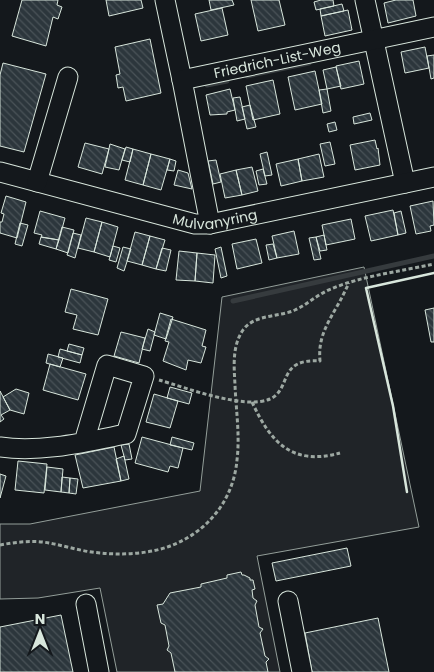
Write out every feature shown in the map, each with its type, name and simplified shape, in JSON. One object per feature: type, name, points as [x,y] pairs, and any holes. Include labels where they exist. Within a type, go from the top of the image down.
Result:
[{"type":"street","points":[[165,0],[210,224]]},
{"type":"street","points":[[365,0],[405,183]]},
{"type":"street","name":"Friedrich-List-Weg","points":[[182,80],[434,27]]},
{"type":"street","points":[[37,182],[68,77]]},
{"type":"street","name":"Mulvanyring","points":[[0,172],[195,224],[210,224],[434,177]]},
{"type":"street","points":[[0,448],[31,449],[84,442],[126,434],[144,376],[107,365],[84,442]]},
{"type":"street","points":[[288,601],[302,672]]},
{"type":"street","points":[[86,604],[99,672]]},
{"type":"path","points":[[0,545],[20,541],[48,543],[101,553],[128,553],[161,549],[193,535],[218,512],[229,491],[234,476],[238,438],[234,354],[243,330],[250,323],[295,310],[330,289],[434,264]]},
{"type":"path","points":[[144,376],[235,401],[262,402],[279,394],[286,375],[299,362],[320,360],[320,339],[323,330],[349,283]]},
{"type":"path","points":[[252,402],[273,439],[287,450],[313,457],[327,457],[340,453]]},
{"type":"shaded area","points":[[364,267],[419,527],[257,556],[280,672],[117,672],[100,588],[38,598],[0,599],[0,524],[30,524],[200,491],[222,297]]},
{"type":"building","points":[[22,0],[58,0],[57,5],[62,7],[58,19],[53,17],[46,46],[12,36]]},
{"type":"building","points":[[106,0],[141,0],[143,8],[109,16]]},
{"type":"building","points":[[209,0],[232,0],[234,5],[211,10]]},
{"type":"building","points":[[251,0],[279,0],[285,25],[258,31]]},
{"type":"building","points":[[333,0],[334,6],[316,10],[314,2]]},
{"type":"building","points":[[396,0],[413,0],[416,16],[388,23],[384,3]]},
{"type":"building","points":[[342,4],[344,11],[321,16],[320,9]]},
{"type":"building","points":[[222,8],[228,35],[201,41],[195,14]]},
{"type":"building","points":[[348,10],[352,30],[325,36],[321,16]]},
{"type":"building","points":[[150,39],[161,93],[126,101],[123,87],[118,88],[116,75],[120,74],[115,47]]},
{"type":"building","points":[[425,47],[429,68],[405,73],[401,52]]},
{"type":"building","points":[[434,55],[434,78],[431,79],[427,56]]},
{"type":"building","points":[[359,61],[364,84],[341,89],[336,66]]},
{"type":"building","points":[[3,63],[46,74],[24,152],[0,146],[0,75]]},
{"type":"building","points":[[336,67],[341,86],[327,89],[323,70]]},
{"type":"building","points":[[315,71],[322,104],[295,110],[288,77]]},
{"type":"building","points":[[273,80],[280,114],[253,120],[246,86]]},
{"type":"building","points":[[230,89],[235,110],[227,112],[227,114],[210,115],[206,95]]},
{"type":"building","points":[[327,89],[331,111],[323,113],[319,90]]},
{"type":"building","points":[[240,97],[245,119],[237,121],[233,98]]},
{"type":"building","points":[[250,105],[256,127],[247,129],[242,107]]},
{"type":"building","points":[[370,113],[372,120],[354,124],[353,117]]},
{"type":"building","points":[[335,122],[337,130],[329,132],[327,124]]},
{"type":"building","points":[[375,140],[380,165],[355,170],[350,145]]},
{"type":"building","points":[[330,142],[335,164],[325,166],[320,144]]},
{"type":"building","points":[[85,143],[109,149],[102,174],[78,167]]},
{"type":"building","points":[[110,144],[125,149],[119,170],[105,167]]},
{"type":"building","points":[[126,147],[133,149],[130,162],[122,160]]},
{"type":"building","points":[[133,149],[151,154],[143,185],[125,180]]},
{"type":"building","points":[[267,152],[272,175],[265,176],[260,154]]},
{"type":"building","points":[[151,154],[170,159],[161,190],[143,185]]},
{"type":"building","points":[[319,154],[324,177],[302,181],[298,159]]},
{"type":"building","points":[[170,159],[176,161],[174,171],[167,170]]},
{"type":"building","points":[[298,159],[302,181],[281,186],[276,164]]},
{"type":"building","points":[[216,160],[221,182],[213,184],[208,161]]},
{"type":"building","points":[[252,167],[258,191],[242,195],[236,170]]},
{"type":"building","points":[[263,169],[267,184],[259,185],[256,171]]},
{"type":"building","points":[[178,170],[188,173],[192,189],[174,185]]},
{"type":"building","points":[[236,170],[242,195],[225,198],[220,174]]},
{"type":"building","points":[[6,196],[26,202],[17,238],[0,233],[0,222],[2,222],[4,214],[1,213]]},
{"type":"building","points":[[433,201],[434,225],[430,226],[431,231],[416,234],[410,206]]},
{"type":"building","points":[[393,210],[398,235],[371,241],[365,216]]},
{"type":"building","points":[[40,211],[65,218],[59,240],[41,237],[42,235],[34,233]]},
{"type":"building","points":[[401,211],[406,233],[398,235],[394,213]]},
{"type":"building","points":[[86,218],[102,222],[94,252],[78,248]]},
{"type":"building","points":[[351,219],[355,239],[326,245],[322,225]]},
{"type":"building","points":[[102,222],[118,227],[110,257],[94,252]]},
{"type":"building","points":[[20,223],[28,225],[22,246],[15,244]]},
{"type":"building","points":[[62,227],[74,230],[68,253],[56,249]]},
{"type":"building","points":[[294,231],[299,254],[277,258],[272,236]]},
{"type":"building","points":[[135,232],[150,236],[142,265],[127,261]]},
{"type":"building","points":[[73,233],[81,235],[75,258],[67,255]]},
{"type":"building","points":[[324,235],[327,250],[320,251],[316,237]]},
{"type":"building","points":[[150,236],[165,240],[156,269],[142,265]]},
{"type":"building","points":[[41,237],[59,240],[56,249],[39,244]]},
{"type":"building","points":[[316,237],[321,259],[314,260],[309,238]]},
{"type":"building","points":[[256,239],[262,263],[237,269],[232,244]]},
{"type":"building","points":[[273,244],[277,258],[269,260],[266,245]]},
{"type":"building","points":[[113,246],[120,248],[116,262],[109,260]]},
{"type":"building","points":[[123,247],[131,249],[124,271],[117,268]]},
{"type":"building","points":[[221,247],[227,276],[221,278],[215,249]]},
{"type":"building","points":[[162,248],[171,250],[166,271],[156,269]]},
{"type":"building","points":[[179,251],[197,253],[195,281],[176,280]]},
{"type":"building","points":[[197,253],[215,255],[213,283],[195,281]]},
{"type":"building","points":[[71,289],[108,299],[98,335],[73,329],[77,315],[65,312]]},
{"type":"building","points":[[434,308],[434,342],[431,342],[425,310]]},
{"type":"building","points":[[160,313],[173,317],[166,339],[154,335]]},
{"type":"building","points":[[171,319],[206,330],[202,346],[206,347],[201,363],[188,360],[186,370],[163,361],[169,342],[165,341]]},
{"type":"building","points":[[148,329],[155,332],[150,351],[142,349]]},
{"type":"building","points":[[121,332],[145,338],[139,363],[114,356]]},
{"type":"building","points":[[69,344],[84,348],[82,355],[67,351]]},
{"type":"building","points":[[60,349],[82,355],[80,363],[58,357]]},
{"type":"building","points":[[48,354],[63,358],[60,367],[46,363]]},
{"type":"building","points":[[50,364],[86,374],[78,400],[43,390]]},
{"type":"building","points":[[170,387],[192,393],[189,404],[167,398]]},
{"type":"building","points":[[16,389],[29,393],[24,414],[10,410],[3,397]]},
{"type":"building","points":[[0,391],[10,410],[1,415],[4,419],[0,422]]},
{"type":"building","points":[[154,394],[178,401],[170,428],[146,422]]},
{"type":"building","points":[[142,437],[183,448],[178,468],[170,466],[168,472],[135,463]]},
{"type":"building","points":[[172,437],[194,443],[192,450],[170,445]]},
{"type":"building","points":[[129,444],[132,459],[125,460],[121,445]]},
{"type":"building","points":[[114,447],[121,481],[83,488],[75,455]]},
{"type":"building","points":[[124,456],[129,479],[121,481],[116,459]]},
{"type":"building","points":[[18,461],[47,464],[44,493],[15,490]]},
{"type":"building","points":[[47,467],[63,469],[61,492],[45,490]]},
{"type":"building","points":[[0,474],[6,476],[0,498]]},
{"type":"building","points":[[62,477],[70,478],[69,493],[61,492]]},
{"type":"building","points":[[70,478],[78,479],[76,494],[69,493]]},
{"type":"building","points":[[347,548],[351,566],[276,581],[272,563]]},
{"type":"building","points":[[241,572],[242,575],[253,580],[255,589],[252,590],[253,598],[257,601],[255,605],[259,627],[263,629],[260,633],[265,656],[269,659],[266,662],[268,672],[175,672],[171,653],[167,650],[169,646],[165,625],[161,623],[157,605],[163,604],[170,593],[201,587],[201,584],[227,578],[227,575]]},
{"type":"building","points":[[61,615],[73,672],[0,672],[0,627]]},
{"type":"building","points":[[378,618],[389,672],[312,672],[305,633]]},
{"type":"waterway","points":[[247,76],[309,63]]},
{"type":"waterway","points":[[207,85],[227,81]]},
{"type":"waterway","points":[[233,301],[434,256]]},
{"type":"wall","points":[[407,492],[393,406],[366,288],[434,273]]}]
